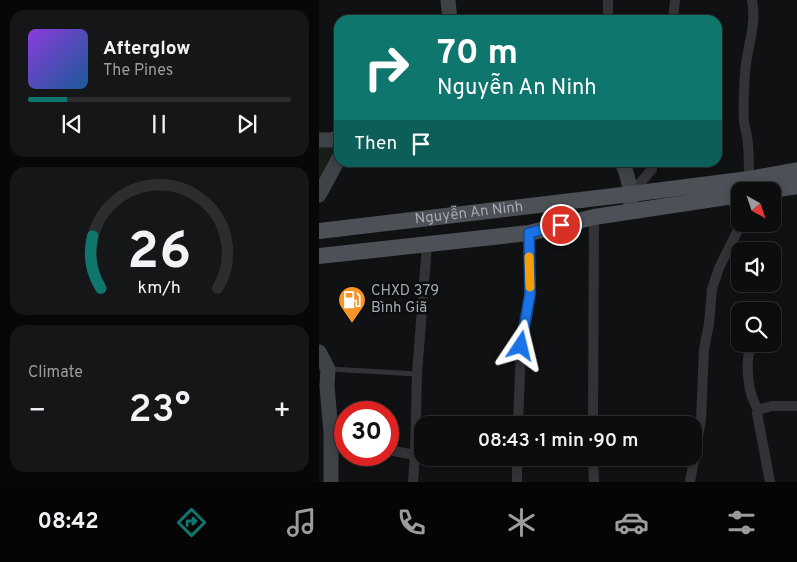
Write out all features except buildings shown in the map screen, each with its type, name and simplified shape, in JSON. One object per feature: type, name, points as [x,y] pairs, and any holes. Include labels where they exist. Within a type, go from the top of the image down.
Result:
[{"type":"main road","name":"Nguyễn An Ninh","points":[[319,231],[749,179],[797,170]]},
{"type":"main road","points":[[781,189],[797,186]]},
{"type":"main road","name":"Nguyễn An Ninh","points":[[319,256],[529,233],[594,217],[731,197]]},
{"type":"street","points":[[448,0],[450,15]]},
{"type":"street","points":[[608,0],[608,15]]},
{"type":"street","points":[[674,15],[675,0]]},
{"type":"street","points":[[749,179],[744,101],[745,70],[754,21],[752,0]]},
{"type":"street","points":[[319,140],[334,139]]},
{"type":"street","points":[[319,195],[334,167]]},
{"type":"street","points":[[623,167],[631,194],[631,212]]},
{"type":"street","points":[[631,194],[652,167]]},
{"type":"street","points":[[593,416],[594,217]]},
{"type":"street","points":[[690,482],[701,420],[704,349],[709,324],[712,289],[719,268],[737,232]]},
{"type":"street","points":[[518,416],[521,346],[530,294],[529,233]]},
{"type":"street","points":[[416,416],[417,374],[427,244]]},
{"type":"street","points":[[319,352],[328,368],[327,386],[334,422]]},
{"type":"street","points":[[749,352],[748,371],[753,403],[759,411]]},
{"type":"street","points":[[770,482],[757,413],[761,408],[772,406],[797,406]]},
{"type":"street","points":[[399,452],[414,455]]},
{"type":"street","points":[[331,482],[334,465]]},
{"type":"street","points":[[413,482],[414,466]]},
{"type":"street","points":[[517,466],[517,482]]},
{"type":"street","points":[[593,466],[594,482]]},
{"type":"lane","points":[[328,368],[417,374]]},
{"type":"shaded area","points":[[334,143],[334,160],[319,182],[319,146]]},
{"type":"slow traffic","points":[[529,257],[530,287]]},
{"type":"place","name":"CHXD 379 Bình Giã","points":[[352,324]]},
{"type":"route","points":[[521,346],[530,294],[529,233],[561,225]]}]
